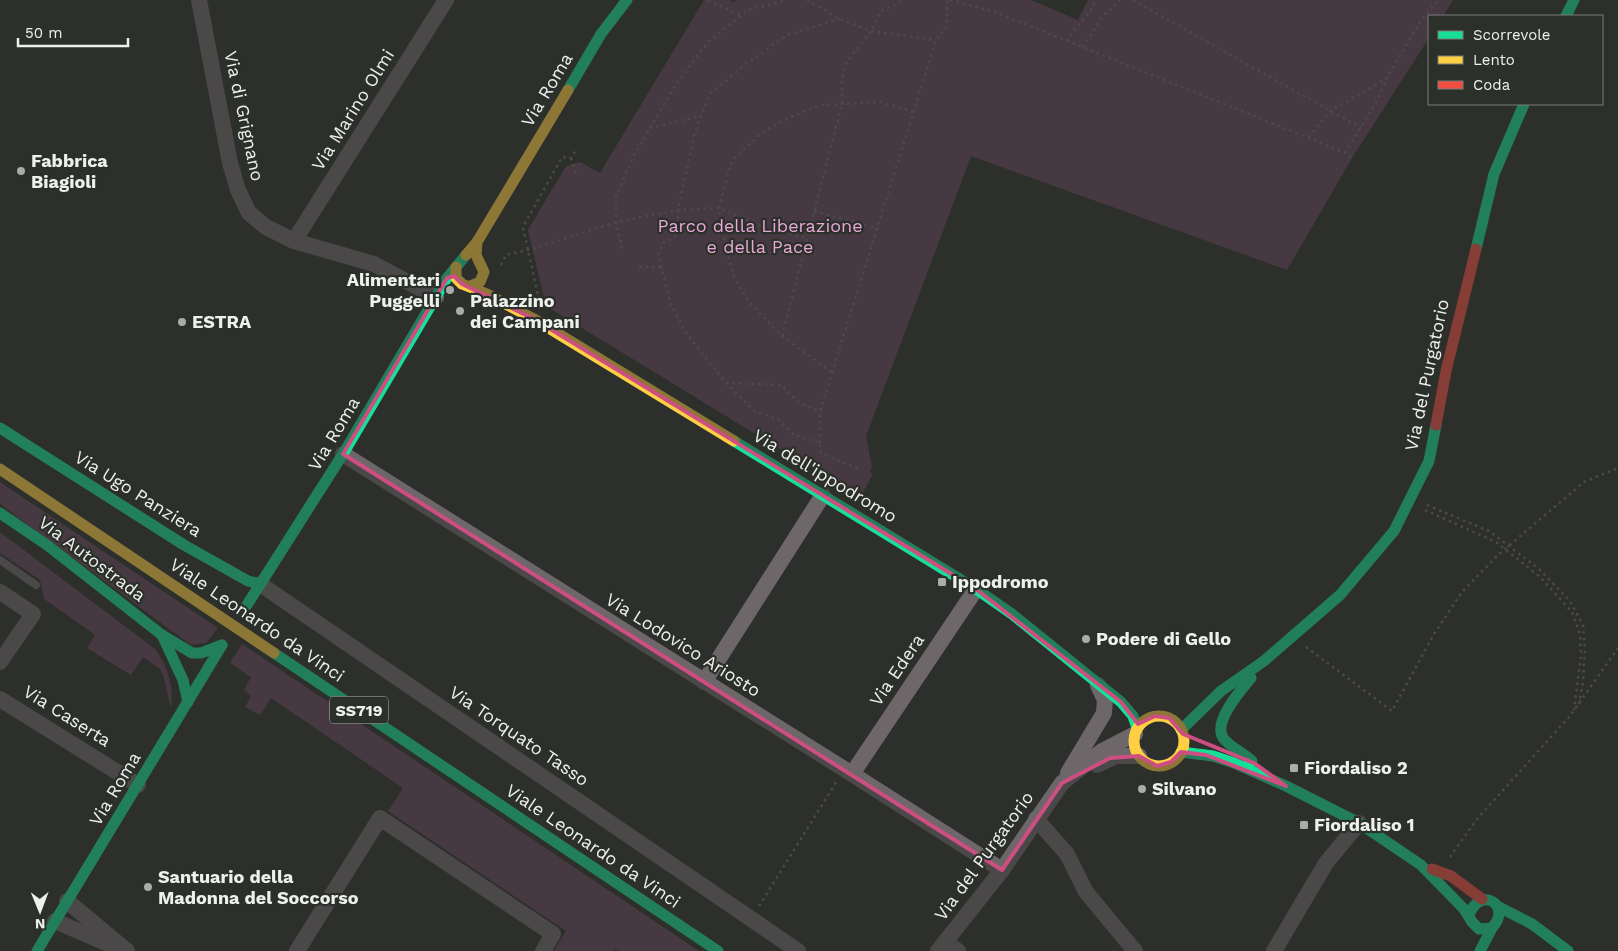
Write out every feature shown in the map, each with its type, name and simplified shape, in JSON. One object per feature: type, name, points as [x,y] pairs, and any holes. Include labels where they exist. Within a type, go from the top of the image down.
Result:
[{"type":"main road","name":"Via Roma","points":[[601,34],[613,0]]},
{"type":"main road","name":"Via Roma","points":[[247,606],[343,454],[436,296],[478,242],[601,34],[627,0]]},
{"type":"main road","points":[[1566,15],[1574,0]]},
{"type":"main road","name":"Via del Purgatorio","points":[[1264,661],[1340,595],[1394,531],[1429,461],[1446,371],[1494,174],[1524,105]]},
{"type":"main road","points":[[478,242],[476,250],[479,261],[484,268],[483,277],[478,284],[470,286],[462,284],[456,270],[473,258],[479,261]]},
{"type":"main road","name":"Via dell'ippodromo","points":[[470,286],[534,319],[976,589],[1019,620],[1125,706],[1133,716],[1136,731]]},
{"type":"main road","name":"Via Ugo Panziera","points":[[0,428],[184,544],[248,581],[260,584]]},
{"type":"main road","name":"Viale Leonardo da Vinci","points":[[0,469],[718,951]]},
{"type":"main road","name":"Via Autostrada","points":[[0,513],[47,546],[162,635],[192,653],[201,653],[222,645]]},
{"type":"main road","name":"Via Autostrada","points":[[162,635],[183,680],[188,702]]},
{"type":"main road","name":"Via Roma","points":[[37,951],[222,645]]},
{"type":"main road","points":[[1264,661],[1221,691],[1169,718],[1178,725],[1182,732],[1184,740],[1181,752],[1222,758],[1286,786],[1359,823],[1421,865],[1469,915],[1475,927],[1483,930],[1495,925],[1512,925],[1551,940]]},
{"type":"main road","points":[[1264,661],[1227,711],[1220,728],[1221,737],[1286,786]]},
{"type":"main road","points":[[1182,732],[1221,691]]},
{"type":"main road","name":"Via del Purgatorio","points":[[1136,731],[1148,718],[1162,716],[1169,718]]},
{"type":"main road","points":[[1136,731],[1134,742],[1139,756]]},
{"type":"main road","points":[[1182,732],[1198,739]]},
{"type":"main road","points":[[1214,745],[1254,763]]},
{"type":"main road","name":"Via del Purgatorio","points":[[1139,756],[1150,764],[1157,766],[1171,762],[1181,752]]},
{"type":"main road","points":[[1421,865],[1451,876],[1482,899],[1491,900],[1498,906],[1537,927],[1551,940],[1568,951]]},
{"type":"main road","points":[[1469,915],[1474,903],[1482,899]]},
{"type":"main road","points":[[1480,951],[1500,914],[1498,906]]},
{"type":"main road","points":[[1470,951],[1475,927]]},
{"type":"street","name":"Via di Grignano","points":[[199,0],[230,163],[238,190],[249,212],[266,227],[294,241],[374,264],[436,296]]},
{"type":"street","name":"Via Marino Olmi","points":[[294,241],[446,0]]},
{"type":"street","name":"Via Lodovico Ariosto","points":[[343,454],[704,682],[846,776],[1002,870]]},
{"type":"street","points":[[704,682],[823,495]]},
{"type":"street","name":"Via Torquato Tasso","points":[[260,584],[756,915],[798,951]]},
{"type":"street","name":"Via Edera","points":[[846,776],[976,589]]},
{"type":"street","points":[[0,592],[33,614],[0,662]]},
{"type":"street","points":[[1062,783],[1104,713],[1105,700],[1096,682]]},
{"type":"street","name":"Via Caserta","points":[[0,699],[138,785]]},
{"type":"street","name":"Via del Purgatorio","points":[[947,948],[1062,783],[1102,751],[1136,731]]},
{"type":"street","name":"Via del Purgatorio","points":[[1062,783],[1110,758],[1124,755],[1139,756]]},
{"type":"street","points":[[297,951],[380,818],[553,934],[544,951]]},
{"type":"street","points":[[1036,819],[1068,854],[1086,892],[1135,951]]},
{"type":"street","points":[[1274,951],[1326,863],[1359,823]]},
{"type":"street","points":[[68,901],[126,951]]},
{"type":"street","points":[[55,921],[126,951]]},
{"type":"lane","points":[[0,560],[36,585]]},
{"type":"path","points":[[708,0],[741,16]]},
{"type":"path","points":[[622,249],[616,222],[616,197],[633,157],[676,84],[708,42],[748,10],[787,0]]},
{"type":"path","points":[[807,0],[840,19],[872,31],[936,40]]},
{"type":"path","points":[[782,336],[842,104],[842,79],[846,63],[872,31],[882,11],[904,0]]},
{"type":"path","points":[[858,469],[821,453],[820,411],[936,40],[948,26],[949,0],[995,12],[1345,153],[1352,158]]},
{"type":"path","points":[[1066,41],[1092,8],[1095,0]]},
{"type":"path","points":[[1083,48],[1102,17],[1120,0]]},
{"type":"path","points":[[1133,0],[1361,128]]},
{"type":"path","points":[[1345,153],[1378,99],[1386,80],[1420,22],[1438,0]]},
{"type":"path","points":[[820,443],[794,435],[778,419],[754,411],[726,383],[686,333],[670,302],[658,254],[664,242],[674,238],[678,231],[678,210],[695,131],[710,94],[746,64],[787,35],[840,19]]},
{"type":"path","points":[[1308,138],[1330,111],[1386,80]]},
{"type":"path","points":[[831,372],[782,336],[749,302],[734,277],[725,245],[719,208],[732,160],[764,131],[790,116],[821,105],[880,102],[914,112]]},
{"type":"path","points":[[650,128],[701,116]]},
{"type":"path","points":[[576,150],[571,158],[576,177]]},
{"type":"path","points":[[540,306],[523,227],[562,157],[571,158]]},
{"type":"path","points":[[498,270],[506,255],[529,250],[616,222],[678,210],[719,208],[765,227],[807,238]]},
{"type":"path","points":[[814,211],[878,229]]},
{"type":"path","points":[[638,267],[662,267]]},
{"type":"path","points":[[726,383],[782,385],[800,404],[820,411]]},
{"type":"path","points":[[1303,645],[1392,712],[1434,634],[1462,592],[1498,556],[1584,482],[1618,468]]},
{"type":"path","points":[[1409,501],[1489,531],[1538,568],[1570,602],[1583,624],[1585,648],[1583,682],[1579,704]]},
{"type":"path","points":[[1409,501],[1496,542],[1540,577],[1572,612],[1580,634],[1581,656],[1574,710]]},
{"type":"path","points":[[1445,864],[1477,819],[1579,704],[1618,648]]},
{"type":"path","points":[[756,915],[846,776]]},
{"type":"highlighted area","points":[[454,276],[462,284],[534,319],[976,589],[1121,702],[1138,724],[1155,716],[1169,718],[1183,734],[1254,763],[1286,786],[1206,755],[1181,752],[1171,762],[1157,766],[1139,756],[1110,758],[1062,783],[1002,870],[343,454],[447,278]]},
{"type":"green space","name":"Parco della Liberazione e della Pace","points":[[704,0],[730,0],[733,2],[737,0],[1031,0],[1078,20],[1088,0],[1453,0],[1444,15],[1428,15],[1428,40],[1352,158],[1287,270],[971,156],[866,436],[872,467],[870,472],[873,474],[860,498],[546,306],[528,230],[566,166],[580,162],[600,173]]},
{"type":"green space","points":[[0,482],[218,628],[206,643],[191,645],[0,504]]},
{"type":"green space","points":[[0,532],[155,649],[169,677],[172,692],[171,709],[160,669],[143,657],[131,675],[87,648],[95,635],[44,599],[40,580],[0,553]]},
{"type":"green space","points":[[242,644],[699,951],[619,951],[615,949],[614,951],[554,951],[566,931],[388,811],[403,788],[271,698],[260,715],[245,707],[251,696],[244,690],[251,677],[230,663]]},
{"type":"traffic: fast","points":[[568,90],[601,34],[627,0]]},
{"type":"traffic: fast","points":[[1566,15],[1574,0]]},
{"type":"traffic: fast","points":[[1476,249],[1494,174],[1524,105]]},
{"type":"traffic: fast","points":[[247,605],[343,454],[447,278],[466,255]]},
{"type":"traffic: fast","points":[[1181,730],[1221,691],[1264,661],[1340,595],[1394,531],[1429,461],[1436,425]]},
{"type":"traffic: fast","points":[[0,428],[184,545],[248,581],[260,584]]},
{"type":"traffic: fast","points":[[734,441],[976,589],[1012,614],[1121,702],[1133,716],[1137,728]]},
{"type":"traffic: fast","points":[[0,513],[47,545],[162,635],[192,653],[201,653],[222,645]]},
{"type":"traffic: fast","points":[[162,635],[183,680],[188,702]]},
{"type":"traffic: fast","points":[[37,951],[222,645]]},
{"type":"traffic: fast","points":[[274,653],[718,951]]},
{"type":"traffic: fast","points":[[1251,678],[1229,707],[1221,724],[1221,732],[1227,742],[1252,761]]},
{"type":"traffic: fast","points":[[1181,752],[1213,756],[1234,763],[1286,786],[1359,823],[1421,865],[1464,909],[1479,929],[1492,928],[1499,912],[1497,906],[1487,900],[1480,901],[1474,906],[1469,915]]},
{"type":"traffic: fast","points":[[1497,906],[1532,924],[1568,951]]},
{"type":"traffic: fast","points":[[1480,951],[1492,928]]},
{"type":"traffic: slow","points":[[466,255],[477,242],[568,90]]},
{"type":"traffic: slow","points":[[470,286],[480,282],[484,272],[476,255],[477,242]]},
{"type":"traffic: slow","points":[[456,267],[456,278],[462,284],[487,294],[534,319],[734,441]]},
{"type":"traffic: slow","points":[[0,469],[274,653]]},
{"type":"traffic: slow","points":[[1159,716],[1177,723],[1184,741],[1177,759],[1159,766],[1141,759],[1134,741],[1141,723],[1159,716]]},
{"type":"traffic: jam","points":[[1436,425],[1446,371],[1476,249]]},
{"type":"traffic: jam","points":[[1432,869],[1451,876],[1482,899]]},
{"type":"place","name":"Fabbrica Biagioli","points":[[21,171]]},
{"type":"place","name":"Alimentari Puggelli","points":[[450,290]]},
{"type":"place","name":"Palazzino dei Campani","points":[[460,311]]},
{"type":"place","name":"ESTRA","points":[[182,322]]},
{"type":"place","name":"Ippodromo","points":[[942,582]]},
{"type":"place","name":"Podere di Gello","points":[[1086,639]]},
{"type":"place","name":"Fiordaliso 2","points":[[1294,768]]},
{"type":"place","name":"Silvano","points":[[1142,789]]},
{"type":"place","name":"Fiordaliso 1","points":[[1304,825]]},
{"type":"place","name":"Santuario della Madonna del Soccorso","points":[[148,887]]}]
